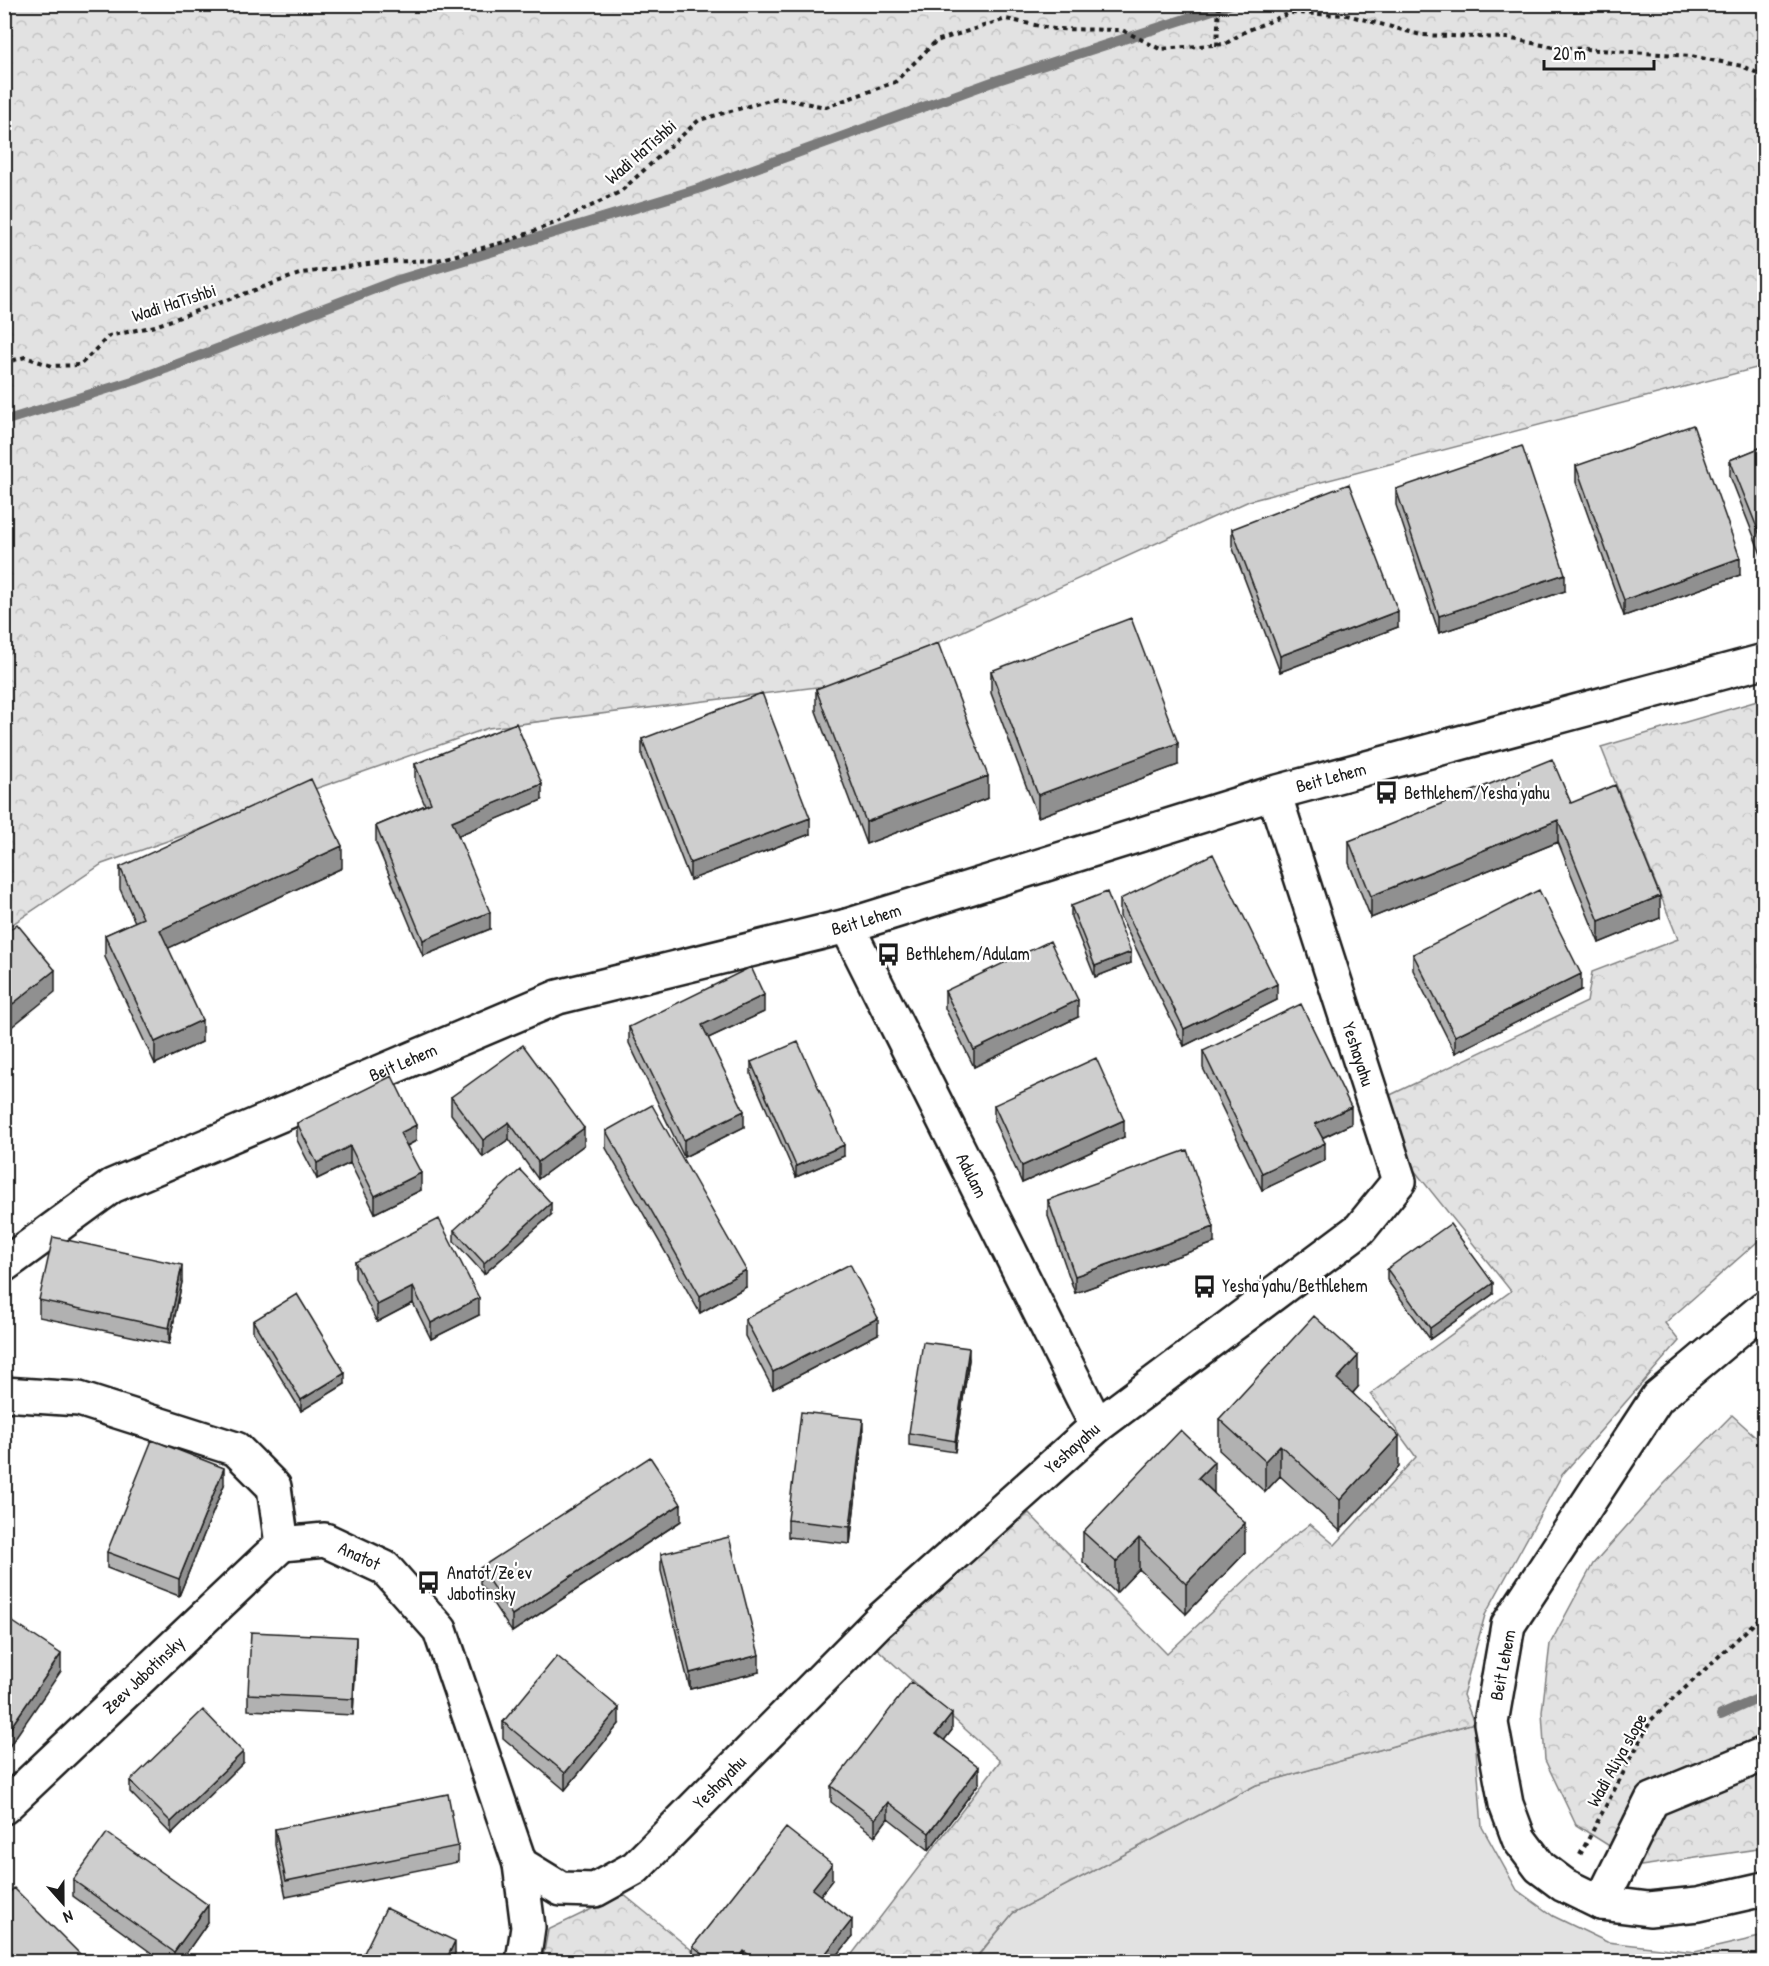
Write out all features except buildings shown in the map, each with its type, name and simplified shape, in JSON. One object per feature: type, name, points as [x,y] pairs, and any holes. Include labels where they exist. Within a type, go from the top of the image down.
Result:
[{"type":"street","name":"Beit Lehem","points":[[4,1265],[112,1186],[558,997],[847,926],[1274,793],[1764,661]]},
{"type":"street","name":"Yeshayahu","points":[[520,1864],[561,1888],[584,1890],[595,1890],[636,1868],[877,1623],[1097,1426],[1360,1229],[1399,1181],[1274,793]]},
{"type":"street","name":"Adulam","points":[[847,926],[1097,1426]]},
{"type":"street","name":"Beit Lehem","points":[[1764,1308],[1658,1398],[1508,1625],[1491,1723],[1506,1804],[1519,1839],[1540,1867],[1564,1885],[1601,1903],[1649,1909],[1698,1904],[1764,1889]]},
{"type":"street","points":[[4,1394],[79,1400],[236,1449],[274,1487],[282,1544]]},
{"type":"street","name":"Anatot","points":[[282,1544],[325,1540],[385,1568],[441,1630],[520,1864]]},
{"type":"street","name":"Zeev Jabotinsky","points":[[4,1807],[282,1544]]},
{"type":"street","points":[[1601,1903],[1652,1800],[1764,1754]]},
{"type":"street","points":[[520,1864],[528,1927],[523,1962]]},
{"type":"path","points":[[1219,4],[1217,46],[1290,13],[1347,15],[1421,35],[1507,38],[1553,48],[1690,56],[1742,66],[1764,76]]},
{"type":"path","name":"Wadi HaTishbi","points":[[4,363],[25,357],[52,366],[80,364],[109,336],[155,326],[302,273],[383,262],[438,260],[508,241],[560,221],[620,192],[699,120],[777,98],[826,107],[895,82],[936,41],[1006,19],[1054,29],[1122,30],[1160,50],[1217,46]]},
{"type":"path","name":"Wadi Aliya slope","points":[[1564,1885],[1651,1720],[1764,1614]]},
{"type":"green space","points":[[5,5],[1764,5],[1764,366],[1249,501],[849,683],[488,728],[102,864],[5,929]]},
{"type":"green space","points":[[1764,699],[1764,1236],[1665,1323],[1679,1341],[1562,1475],[1485,1615],[1463,1695],[1474,1723],[1256,1785],[1013,1913],[973,1961],[846,1962],[1000,1761],[873,1645],[1029,1513],[1167,1654],[1286,1542],[1310,1524],[1335,1545],[1416,1457],[1370,1394],[1511,1291],[1406,1160],[1384,1098],[1587,1002],[1592,972],[1678,939],[1601,747]]},
{"type":"green space","points":[[1732,1415],[1764,1444],[1764,1848],[1641,1866],[1576,1825],[1545,1760],[1542,1712],[1550,1644],[1593,1564],[1664,1484]]},
{"type":"green space","points":[[1474,1723],[1482,1827],[1517,1890],[1553,1916],[1607,1942],[1695,1952],[1764,1936],[1764,1962],[973,1962],[1013,1913],[1256,1785]]},
{"type":"green space","points":[[623,1894],[705,1961],[542,1962],[548,1930]]},
{"type":"waterway","points":[[4,421],[136,380],[395,281],[698,189],[995,81],[1231,4]]},
{"type":"waterway","points":[[1721,1715],[1764,1696]]},
{"type":"place","name":"Bethlehem/Yesha'yahu","points":[[1386,793]]},
{"type":"place","name":"Bethlehem/Adulam","points":[[888,954]]},
{"type":"place","name":"Yesha'yahu/Bethlehem","points":[[1204,1286]]},
{"type":"place","name":"Anatot/Ze'ev Jabotinsky","points":[[429,1583]]}]
